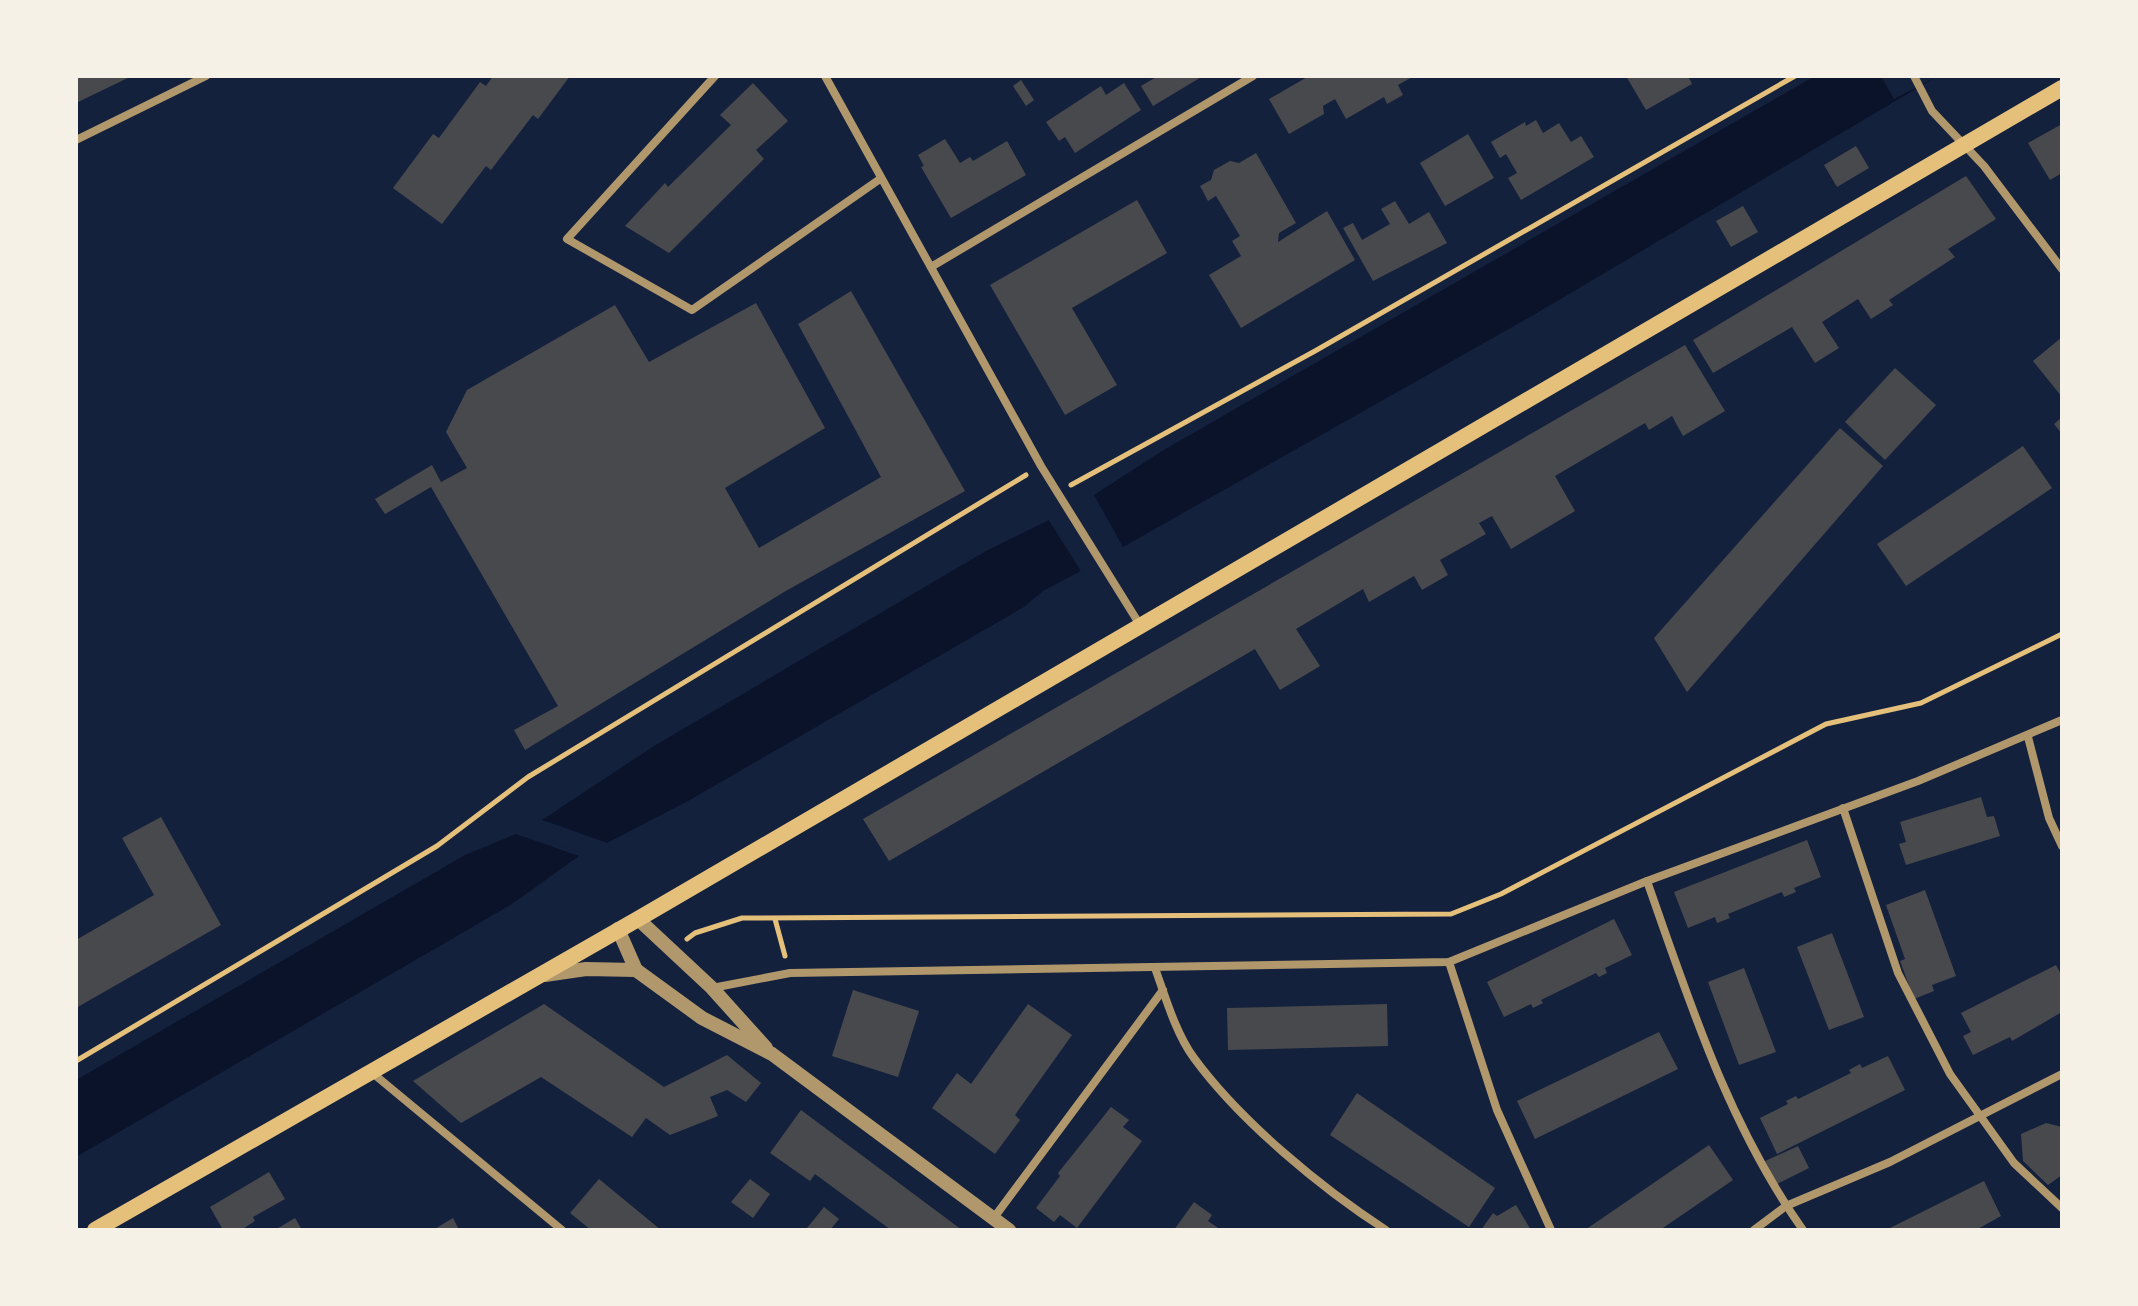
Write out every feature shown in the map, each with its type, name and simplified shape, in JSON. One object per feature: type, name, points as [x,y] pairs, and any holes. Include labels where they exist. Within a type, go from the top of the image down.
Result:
[{"type":"main road","points":[[95,1230],[638,919],[2062,88]]},
{"type":"street","points":[[76,140],[206,76]]},
{"type":"street","points":[[715,76],[567,239],[692,310],[880,179]]},
{"type":"street","points":[[825,76],[1041,466],[1140,625]]},
{"type":"street","points":[[931,267],[1253,76]]},
{"type":"street","points":[[1914,76],[1932,111],[1964,145],[2062,269]]},
{"type":"street","points":[[712,988],[790,973],[1449,962],[1647,881],[2028,737],[2062,720]]},
{"type":"street","points":[[2028,737],[2049,818],[2062,846]]},
{"type":"street","points":[[1843,808],[1898,973],[1950,1074],[2014,1163],[2062,1208]]},
{"type":"street","points":[[1647,881],[1712,1064],[1743,1132],[1803,1230]]},
{"type":"street","points":[[638,919],[712,988],[772,1054]]},
{"type":"street","points":[[618,929],[636,970],[702,1018],[772,1054],[1009,1230]]},
{"type":"street","points":[[1449,962],[1497,1110],[1551,1230]]},
{"type":"street","points":[[1155,968],[1192,1057],[1256,1125],[1334,1196],[1386,1230]]},
{"type":"street","points":[[533,977],[586,969],[636,970]]},
{"type":"street","points":[[993,1219],[1163,990]]},
{"type":"street","points":[[370,1071],[562,1230]]},
{"type":"street","points":[[1754,1230],[1786,1206],[1890,1162],[2062,1074]]},
{"type":"path","points":[[1060,492],[1315,351],[1795,76]]},
{"type":"path","points":[[76,1061],[437,846],[528,777],[1041,466]]},
{"type":"path","points":[[687,939],[695,933],[742,918],[1451,914],[1501,894],[1826,724],[1921,703],[2062,634]]},
{"type":"path","points":[[775,918],[786,961]]},
{"type":"water","points":[[1815,76],[1938,76],[1530,317],[1123,547],[1094,495],[1162,451]]},
{"type":"water","points":[[1049,520],[1081,571],[1043,591],[1024,607],[688,801],[607,843],[542,820],[654,746],[986,551]]},
{"type":"water","points":[[516,834],[579,856],[512,904],[76,1157],[76,1080],[465,855]]},
{"type":"pier","points":[[1881,76],[1936,76],[1936,77],[1894,99]]},
{"type":"pier","points":[[1047,517],[1052,518],[1085,569],[1083,574]]},
{"type":"pier","points":[[542,820],[607,843],[602,845],[538,822]]},
{"type":"pier","points":[[521,831],[581,852],[583,854],[516,834]]},
{"type":"building","points":[[76,76],[132,76],[76,103]]},
{"type":"building","points":[[493,76],[570,76],[538,119],[533,115],[491,170],[486,166],[442,224],[393,188],[433,134],[439,138],[480,82],[486,86]]},
{"type":"building","points":[[1158,76],[1203,76],[1153,106],[1141,86]]},
{"type":"building","points":[[1309,76],[1414,76],[1398,85],[1403,95],[1387,104],[1384,97],[1346,119],[1335,99],[1323,106],[1324,114],[1289,134],[1269,99]]},
{"type":"building","points":[[1626,76],[1688,76],[1692,84],[1646,110]]},
{"type":"building","points":[[1021,80],[1034,100],[1026,106],[1013,86]]},
{"type":"building","points":[[753,83],[788,121],[756,150],[764,159],[669,253],[625,226],[665,183],[668,187],[731,125],[720,115]]},
{"type":"building","points":[[1124,83],[1141,110],[1075,153],[1065,137],[1059,141],[1046,122],[1101,86],[1106,95]]},
{"type":"building","points":[[1536,120],[1543,133],[1559,123],[1571,142],[1581,136],[1594,157],[1521,200],[1508,178],[1517,173],[1506,154],[1500,158],[1491,142],[1525,122],[1526,126]]},
{"type":"building","points":[[2062,124],[2062,173],[2050,180],[2028,143]]},
{"type":"building","points":[[1468,134],[1494,178],[1445,206],[1420,163]]},
{"type":"building","points":[[945,139],[960,163],[970,157],[973,161],[1007,141],[1026,175],[951,218],[921,167],[924,166],[918,155]]},
{"type":"building","points":[[1856,146],[1869,168],[1837,187],[1824,165]]},
{"type":"building","points":[[1256,153],[1296,223],[1279,233],[1278,242],[1327,211],[1355,260],[1241,328],[1209,275],[1241,256],[1232,241],[1240,236],[1216,196],[1208,201],[1200,186],[1211,180],[1214,170],[1230,161],[1239,163]]},
{"type":"building","points":[[1966,176],[1996,219],[1948,249],[1955,257],[1889,300],[1893,305],[1871,319],[1858,299],[1822,322],[1839,348],[1815,363],[1792,327],[1713,373],[1693,340]]},
{"type":"building","points":[[1137,200],[1167,253],[1072,308],[1117,385],[1065,415],[990,285]]},
{"type":"building","points":[[1395,201],[1409,224],[1429,212],[1447,243],[1373,281],[1343,228],[1353,223],[1362,240],[1390,224],[1381,209]]},
{"type":"building","points":[[1743,206],[1758,232],[1731,247],[1716,221]]},
{"type":"building","points":[[851,291],[965,491],[784,592],[525,750],[514,730],[558,706],[431,487],[385,514],[375,499],[432,465],[441,482],[467,468],[446,432],[467,390],[615,305],[649,362],[756,303],[825,428],[725,488],[759,548],[881,477],[798,324]]},
{"type":"building","points":[[2062,337],[2062,397],[2033,361]]},
{"type":"building","points":[[1685,345],[1725,411],[1683,436],[1672,416],[1649,430],[1645,423],[1555,476],[1575,511],[1511,549],[1492,516],[1479,523],[1486,534],[1440,560],[1448,575],[1422,590],[1414,576],[1369,602],[1363,589],[1296,629],[1320,666],[1280,690],[1255,649],[889,861],[863,819]]},
{"type":"building","points":[[1895,368],[1936,405],[1885,460],[1845,422]]},
{"type":"building","points":[[2062,417],[2062,434],[2054,424]]},
{"type":"building","points":[[1840,428],[1883,466],[1687,692],[1654,638]]},
{"type":"building","points":[[2023,446],[2052,488],[1906,586],[1877,544]]},
{"type":"building","points":[[1981,797],[1987,817],[1994,816],[2000,836],[1906,865],[1899,844],[1906,842],[1900,822]]},
{"type":"building","points":[[161,817],[221,925],[76,1008],[76,940],[154,895],[122,838]]},
{"type":"building","points":[[1807,840],[1821,877],[1794,888],[1796,892],[1784,897],[1782,892],[1728,914],[1730,918],[1717,923],[1715,917],[1688,928],[1674,892]]},
{"type":"building","points":[[1925,890],[1956,976],[1932,985],[1934,991],[1914,999],[1900,961],[1905,959],[1886,905]]},
{"type":"building","points":[[1614,919],[1632,955],[1605,968],[1607,973],[1599,977],[1596,973],[1541,1000],[1543,1003],[1533,1008],[1531,1004],[1504,1017],[1487,982]]},
{"type":"building","points":[[1832,933],[1864,1017],[1829,1030],[1797,947]]},
{"type":"building","points":[[2056,965],[2062,976],[2062,1012],[2012,1041],[2010,1037],[1973,1055],[1963,1036],[1971,1032],[1961,1013]]},
{"type":"building","points":[[1744,968],[1776,1052],[1739,1065],[1708,982]]},
{"type":"building","points":[[853,990],[919,1011],[898,1077],[832,1056]]},
{"type":"building","points":[[544,1004],[664,1087],[727,1055],[761,1083],[746,1102],[727,1090],[710,1097],[718,1116],[670,1135],[646,1118],[632,1137],[541,1077],[461,1123],[413,1081]]},
{"type":"building","points":[[1028,1004],[1072,1035],[1015,1115],[1020,1120],[995,1154],[932,1108],[957,1073],[971,1084]]},
{"type":"building","points":[[1387,1004],[1388,1046],[1228,1050],[1227,1008]]},
{"type":"building","points":[[1659,1032],[1678,1069],[1535,1139],[1517,1101]]},
{"type":"building","points":[[1888,1056],[1905,1090],[1777,1154],[1760,1118],[1788,1104],[1786,1101],[1796,1096],[1798,1099],[1851,1073],[1849,1070],[1860,1064],[1862,1068]]},
{"type":"building","points":[[1357,1093],[1495,1188],[1469,1227],[1330,1135]]},
{"type":"building","points":[[1111,1107],[1129,1120],[1123,1127],[1142,1141],[1077,1228],[1060,1215],[1054,1222],[1036,1208],[1060,1176],[1058,1173]]},
{"type":"building","points":[[801,1110],[962,1230],[891,1230],[815,1174],[810,1181],[770,1153]]},
{"type":"building","points":[[2046,1123],[2062,1127],[2062,1175],[2048,1185],[2023,1161],[2021,1134]]},
{"type":"building","points":[[1709,1145],[1733,1180],[1660,1230],[1585,1230]]},
{"type":"building","points":[[1798,1146],[1809,1168],[1775,1185],[1763,1162]]},
{"type":"building","points":[[269,1172],[285,1199],[253,1217],[255,1221],[241,1230],[223,1230],[210,1207]]},
{"type":"building","points":[[599,1179],[661,1230],[591,1230],[570,1213]]},
{"type":"building","points":[[750,1179],[770,1194],[753,1218],[731,1202]]},
{"type":"building","points":[[1984,1181],[2001,1216],[1976,1230],[1886,1230]]},
{"type":"building","points":[[1194,1202],[1212,1215],[1208,1221],[1221,1230],[1174,1230]]},
{"type":"building","points":[[1516,1205],[1531,1230],[1481,1230],[1493,1213],[1497,1216]]},
{"type":"building","points":[[824,1207],[839,1219],[830,1230],[807,1228]]},
{"type":"building","points":[[295,1218],[302,1230],[275,1230]]},
{"type":"building","points":[[453,1218],[459,1230],[433,1230]]}]
